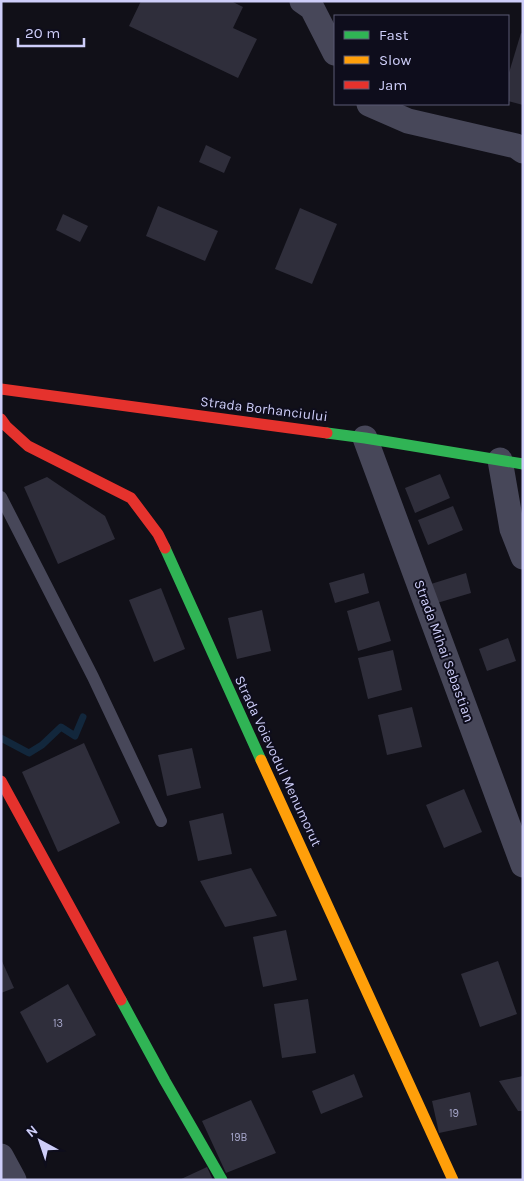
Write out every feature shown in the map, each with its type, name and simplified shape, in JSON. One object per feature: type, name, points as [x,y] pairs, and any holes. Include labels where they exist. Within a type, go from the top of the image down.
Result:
[{"type":"street","points":[[302,1],[312,8],[334,51]]},
{"type":"street","points":[[371,105],[408,121],[516,146],[523,151]]},
{"type":"street","name":"Strada Borhanciului","points":[[1,389],[56,398],[365,438],[511,462]]},
{"type":"street","name":"Strada Voievodul Menumorut","points":[[1,419],[28,446],[131,498],[158,534],[453,1180]]},
{"type":"street","name":"Strada Mihai Sebastian","points":[[365,438],[523,865]]},
{"type":"street","points":[[511,462],[512,529],[523,556]]},
{"type":"street","points":[[1,781],[165,1081],[222,1180]]},
{"type":"street","points":[[1,1156],[14,1180]]},
{"type":"lane","points":[[1,497],[162,821]]},
{"type":"building","points":[[141,1],[231,1],[243,7],[233,28],[257,39],[238,78],[129,26]]},
{"type":"building","points":[[521,33],[523,34],[523,105],[509,101],[509,73]]},
{"type":"building","points":[[206,145],[231,157],[224,173],[199,162]]},
{"type":"building","points":[[158,206],[218,231],[205,261],[146,236]]},
{"type":"building","points":[[300,208],[337,224],[312,284],[275,269]]},
{"type":"building","points":[[63,214],[88,226],[80,242],[56,230]]},
{"type":"building","points":[[440,474],[450,498],[415,513],[405,488]]},
{"type":"building","points":[[47,477],[105,516],[115,539],[58,564],[24,487]]},
{"type":"building","points":[[453,506],[463,530],[428,545],[418,520]]},
{"type":"building","points":[[364,573],[369,593],[335,603],[329,583]]},
{"type":"building","points":[[466,573],[471,593],[437,603],[431,584]]},
{"type":"building","points":[[161,588],[185,649],[154,662],[129,600]]},
{"type":"building","points":[[379,601],[391,641],[358,651],[347,611]]},
{"type":"building","points":[[262,610],[271,651],[237,659],[228,618]]},
{"type":"building","points":[[508,638],[516,661],[487,671],[479,649]]},
{"type":"building","points":[[393,650],[402,690],[368,699],[358,658]]},
{"type":"building","points":[[412,707],[422,747],[387,755],[378,715]]},
{"type":"building","points":[[84,743],[120,823],[58,852],[22,772]]},
{"type":"building","points":[[192,748],[201,788],[167,796],[158,755]]},
{"type":"building","points":[[464,789],[482,832],[444,848],[426,805]]},
{"type":"building","points":[[223,813],[232,854],[198,861],[189,821]]},
{"type":"building","points":[[251,868],[277,916],[225,927],[200,881]]},
{"type":"building","points":[[286,930],[297,980],[263,987],[253,937]]},
{"type":"building","points":[[1,959],[14,988],[1,993]]},
{"type":"building","points":[[498,961],[517,1014],[480,1027],[461,974]]},
{"type":"building","points":[[68,984],[96,1035],[47,1063],[20,1012]]},
{"type":"building","points":[[308,999],[316,1053],[282,1058],[274,1004]]},
{"type":"building","points":[[354,1074],[363,1097],[321,1114],[312,1091]]},
{"type":"building","points":[[523,1076],[523,1111],[518,1111],[499,1081]]},
{"type":"building","points":[[470,1092],[477,1125],[439,1133],[432,1101]]},
{"type":"building","points":[[251,1100],[276,1153],[226,1173],[202,1121]]},
{"type":"building","points":[[207,1167],[213,1180],[179,1180]]},
{"type":"waterway","points":[[1,738],[29,753],[42,745],[61,727],[75,736],[83,717]]},
{"type":"traffic: fast","points":[[327,433],[523,464]]},
{"type":"traffic: fast","points":[[165,548],[261,760]]},
{"type":"traffic: fast","points":[[121,1000],[222,1180]]},
{"type":"traffic: slow","points":[[261,760],[453,1180]]},
{"type":"traffic: jam","points":[[1,389],[327,433]]},
{"type":"traffic: jam","points":[[1,419],[28,446],[131,498],[158,534],[165,548]]},
{"type":"traffic: jam","points":[[1,781],[121,1000]]}]
